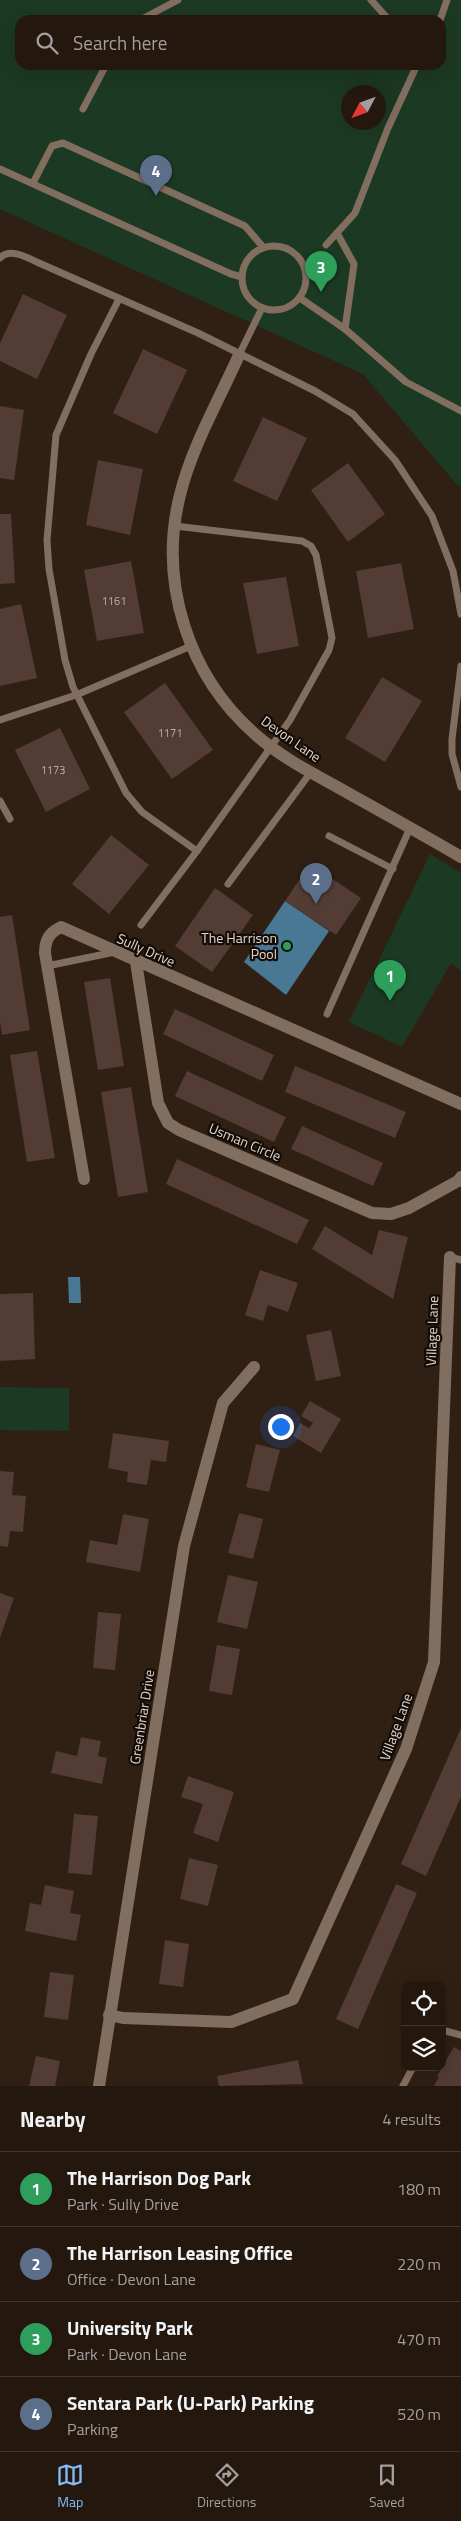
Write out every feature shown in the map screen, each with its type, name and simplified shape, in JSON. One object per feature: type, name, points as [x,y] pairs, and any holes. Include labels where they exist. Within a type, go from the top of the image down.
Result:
[{"type":"street","name":"Devon Lane","points":[[239,355],[186,474],[175,526],[174,561],[176,592],[191,646],[204,671],[225,703],[247,727],[271,747],[311,772],[460,855]]},
{"type":"street","name":"Sully Drive","points":[[84,1179],[47,966],[45,942],[53,931],[61,927],[136,962],[461,1104]]},
{"type":"street","name":"Usman Circle","points":[[136,962],[158,1103],[168,1123],[180,1130],[372,1213],[390,1214],[409,1208],[458,1181],[461,1177]]},
{"type":"street","name":"Village Lane","points":[[109,2015],[123,2018],[231,2022],[293,1999],[406,1749],[434,1662],[456,1258]]},
{"type":"street","name":"Greenbriar Drive","points":[[99,2086],[184,1546],[223,1403],[254,1366]]},
{"type":"lane","points":[[150,15],[178,0]]},
{"type":"lane","points":[[371,0],[384,15]]},
{"type":"lane","points":[[442,15],[447,0]]},
{"type":"lane","points":[[83,109],[103,70]]},
{"type":"lane","points":[[326,245],[355,214],[388,128],[415,70]]},
{"type":"lane","points":[[33,183],[52,146],[63,143],[244,226],[263,247]]},
{"type":"lane","points":[[0,169],[231,274],[242,277]]},
{"type":"lane","points":[[337,233],[354,264],[345,329]]},
{"type":"lane","points":[[283,246],[299,256],[307,272],[307,282],[300,298],[287,308],[278,310],[262,308],[249,298],[245,292],[242,277],[246,261],[263,247],[283,246]]},
{"type":"lane","points":[[0,258],[6,254],[14,253],[198,334],[335,402],[357,418],[382,444],[419,493],[441,534],[453,571],[461,614]]},
{"type":"lane","points":[[300,298],[345,329],[406,382],[461,411]]},
{"type":"lane","points":[[119,299],[62,418],[54,440],[47,557],[65,660],[76,695],[130,799],[142,812],[197,851]]},
{"type":"lane","points":[[239,355],[262,308]]},
{"type":"lane","points":[[141,925],[197,851],[290,720],[331,642],[316,555],[311,546],[302,541],[175,526]]},
{"type":"lane","points":[[0,720],[76,695],[191,646]]},
{"type":"lane","points":[[461,666],[452,739],[452,754],[461,787]]},
{"type":"lane","points":[[228,884],[311,772]]},
{"type":"lane","points":[[0,801],[10,819]]},
{"type":"lane","points":[[327,1014],[410,828]]},
{"type":"lane","points":[[329,836],[393,869]]},
{"type":"lane","points":[[47,966],[115,952]]},
{"type":"lane","points":[[446,2031],[461,2035]]},
{"type":"lane","points":[[403,2086],[411,2071]]},
{"type":"green space","points":[[0,0],[461,0],[461,486],[456,484],[363,374],[0,209]]},
{"type":"green space","points":[[430,854],[461,873],[461,971],[451,963],[402,1047],[349,1022]]},
{"type":"green space","points":[[0,1387],[69,1388],[69,1431],[0,1430]]},
{"type":"water","name":"The Harrison Pool","points":[[285,901],[329,931],[286,995],[244,962]]},
{"type":"water","points":[[68,1277],[80,1277],[81,1303],[69,1303]]},
{"type":"building","points":[[23,294],[67,315],[37,379],[0,361],[0,343]]},
{"type":"building","points":[[143,349],[187,370],[157,434],[113,413]]},
{"type":"building","points":[[0,406],[24,410],[14,480],[0,478]]},
{"type":"building","points":[[263,417],[307,438],[277,501],[233,481]]},
{"type":"building","points":[[98,460],[143,469],[130,535],[86,525]]},
{"type":"building","points":[[348,463],[385,514],[348,542],[311,490]]},
{"type":"building","points":[[0,514],[11,514],[15,583],[0,584]]},
{"type":"building","points":[[131,561],[144,633],[97,641],[84,570]]},
{"type":"building","points":[[401,563],[414,629],[368,638],[356,571]]},
{"type":"building","points":[[286,577],[299,646],[257,654],[243,583]]},
{"type":"building","points":[[21,604],[37,678],[0,686],[0,609]]},
{"type":"building","points":[[382,677],[422,701],[385,762],[345,738]]},
{"type":"building","points":[[165,683],[213,750],[172,779],[124,712]]},
{"type":"building","points":[[60,728],[90,789],[46,812],[15,750]]},
{"type":"building","points":[[111,835],[149,865],[109,914],[72,884]]},
{"type":"building","points":[[310,864],[361,898],[336,935],[285,901]]},
{"type":"building","points":[[215,888],[253,915],[212,972],[175,946]]},
{"type":"building","points":[[12,915],[30,1030],[2,1035],[0,1022],[0,917]]},
{"type":"building","points":[[110,978],[124,1066],[98,1070],[84,982]]},
{"type":"building","points":[[175,1009],[274,1055],[262,1081],[163,1034]]},
{"type":"building","points":[[37,1051],[55,1158],[27,1162],[10,1055]]},
{"type":"building","points":[[295,1066],[406,1112],[395,1138],[285,1092]]},
{"type":"building","points":[[187,1071],[286,1117],[274,1142],[175,1096]]},
{"type":"building","points":[[131,1087],[148,1192],[118,1197],[101,1092]]},
{"type":"building","points":[[302,1126],[383,1163],[373,1186],[291,1149]]},
{"type":"building","points":[[177,1159],[309,1220],[297,1244],[166,1184]]},
{"type":"building","points":[[325,1226],[372,1255],[379,1230],[408,1237],[393,1299],[312,1249]]},
{"type":"building","points":[[260,1270],[298,1283],[288,1312],[268,1305],[263,1321],[245,1315]]},
{"type":"building","points":[[33,1293],[35,1359],[0,1361],[0,1294]]},
{"type":"building","points":[[331,1330],[341,1376],[316,1381],[306,1335]]},
{"type":"building","points":[[310,1401],[341,1419],[321,1453],[293,1436],[300,1423],[309,1428],[313,1423],[301,1416]]},
{"type":"building","points":[[113,1433],[169,1441],[166,1462],[151,1460],[147,1485],[127,1482],[128,1472],[108,1468]]},
{"type":"building","points":[[256,1444],[280,1450],[269,1492],[246,1487]]},
{"type":"building","points":[[0,1471],[14,1472],[12,1495],[26,1496],[23,1532],[10,1531],[8,1547],[0,1546]]},
{"type":"building","points":[[239,1513],[263,1519],[253,1559],[228,1553]]},
{"type":"building","points":[[123,1514],[149,1519],[140,1572],[86,1562],[90,1540],[117,1545]]},
{"type":"building","points":[[228,1575],[258,1582],[247,1629],[217,1622]]},
{"type":"building","points":[[0,1593],[14,1598],[0,1638]]},
{"type":"building","points":[[98,1612],[121,1614],[115,1670],[93,1668]]},
{"type":"building","points":[[217,1645],[240,1649],[232,1695],[209,1691]]},
{"type":"building","points":[[461,1728],[461,1797],[426,1876],[401,1864]]},
{"type":"building","points":[[81,1737],[101,1741],[98,1756],[107,1758],[102,1784],[51,1773],[56,1751],[77,1756]]},
{"type":"building","points":[[188,1776],[234,1792],[218,1842],[193,1833],[203,1804],[181,1797]]},
{"type":"building","points":[[74,1814],[98,1816],[92,1875],[68,1873]]},
{"type":"building","points":[[189,1858],[218,1865],[208,1906],[180,1899]]},
{"type":"building","points":[[396,1884],[417,1893],[358,2029],[336,2019]]},
{"type":"building","points":[[45,1885],[74,1891],[70,1913],[81,1915],[76,1941],[25,1931],[30,1903],[41,1905]]},
{"type":"building","points":[[165,1940],[189,1944],[183,1987],[159,1984]]},
{"type":"building","points":[[50,1972],[74,1975],[68,2020],[44,2017]]},
{"type":"building","points":[[454,2047],[461,2051],[461,2086],[434,2086],[440,2071],[446,2071],[446,2061]]},
{"type":"building","points":[[36,2056],[60,2061],[55,2086],[29,2086]]},
{"type":"building","points":[[298,2060],[303,2084],[219,2086],[217,2076]]},
{"type":"place","name":"Sentara Park (U-Park) Parking","points":[[156,196]]},
{"type":"place","name":"University Park","points":[[321,292]]},
{"type":"place","name":"The Harrison Leasing Office","points":[[316,904]]},
{"type":"place","name":"The Harrison Pool","points":[[287,946]]},
{"type":"place","name":"The Harrison Dog Park","points":[[390,1001]]}]
